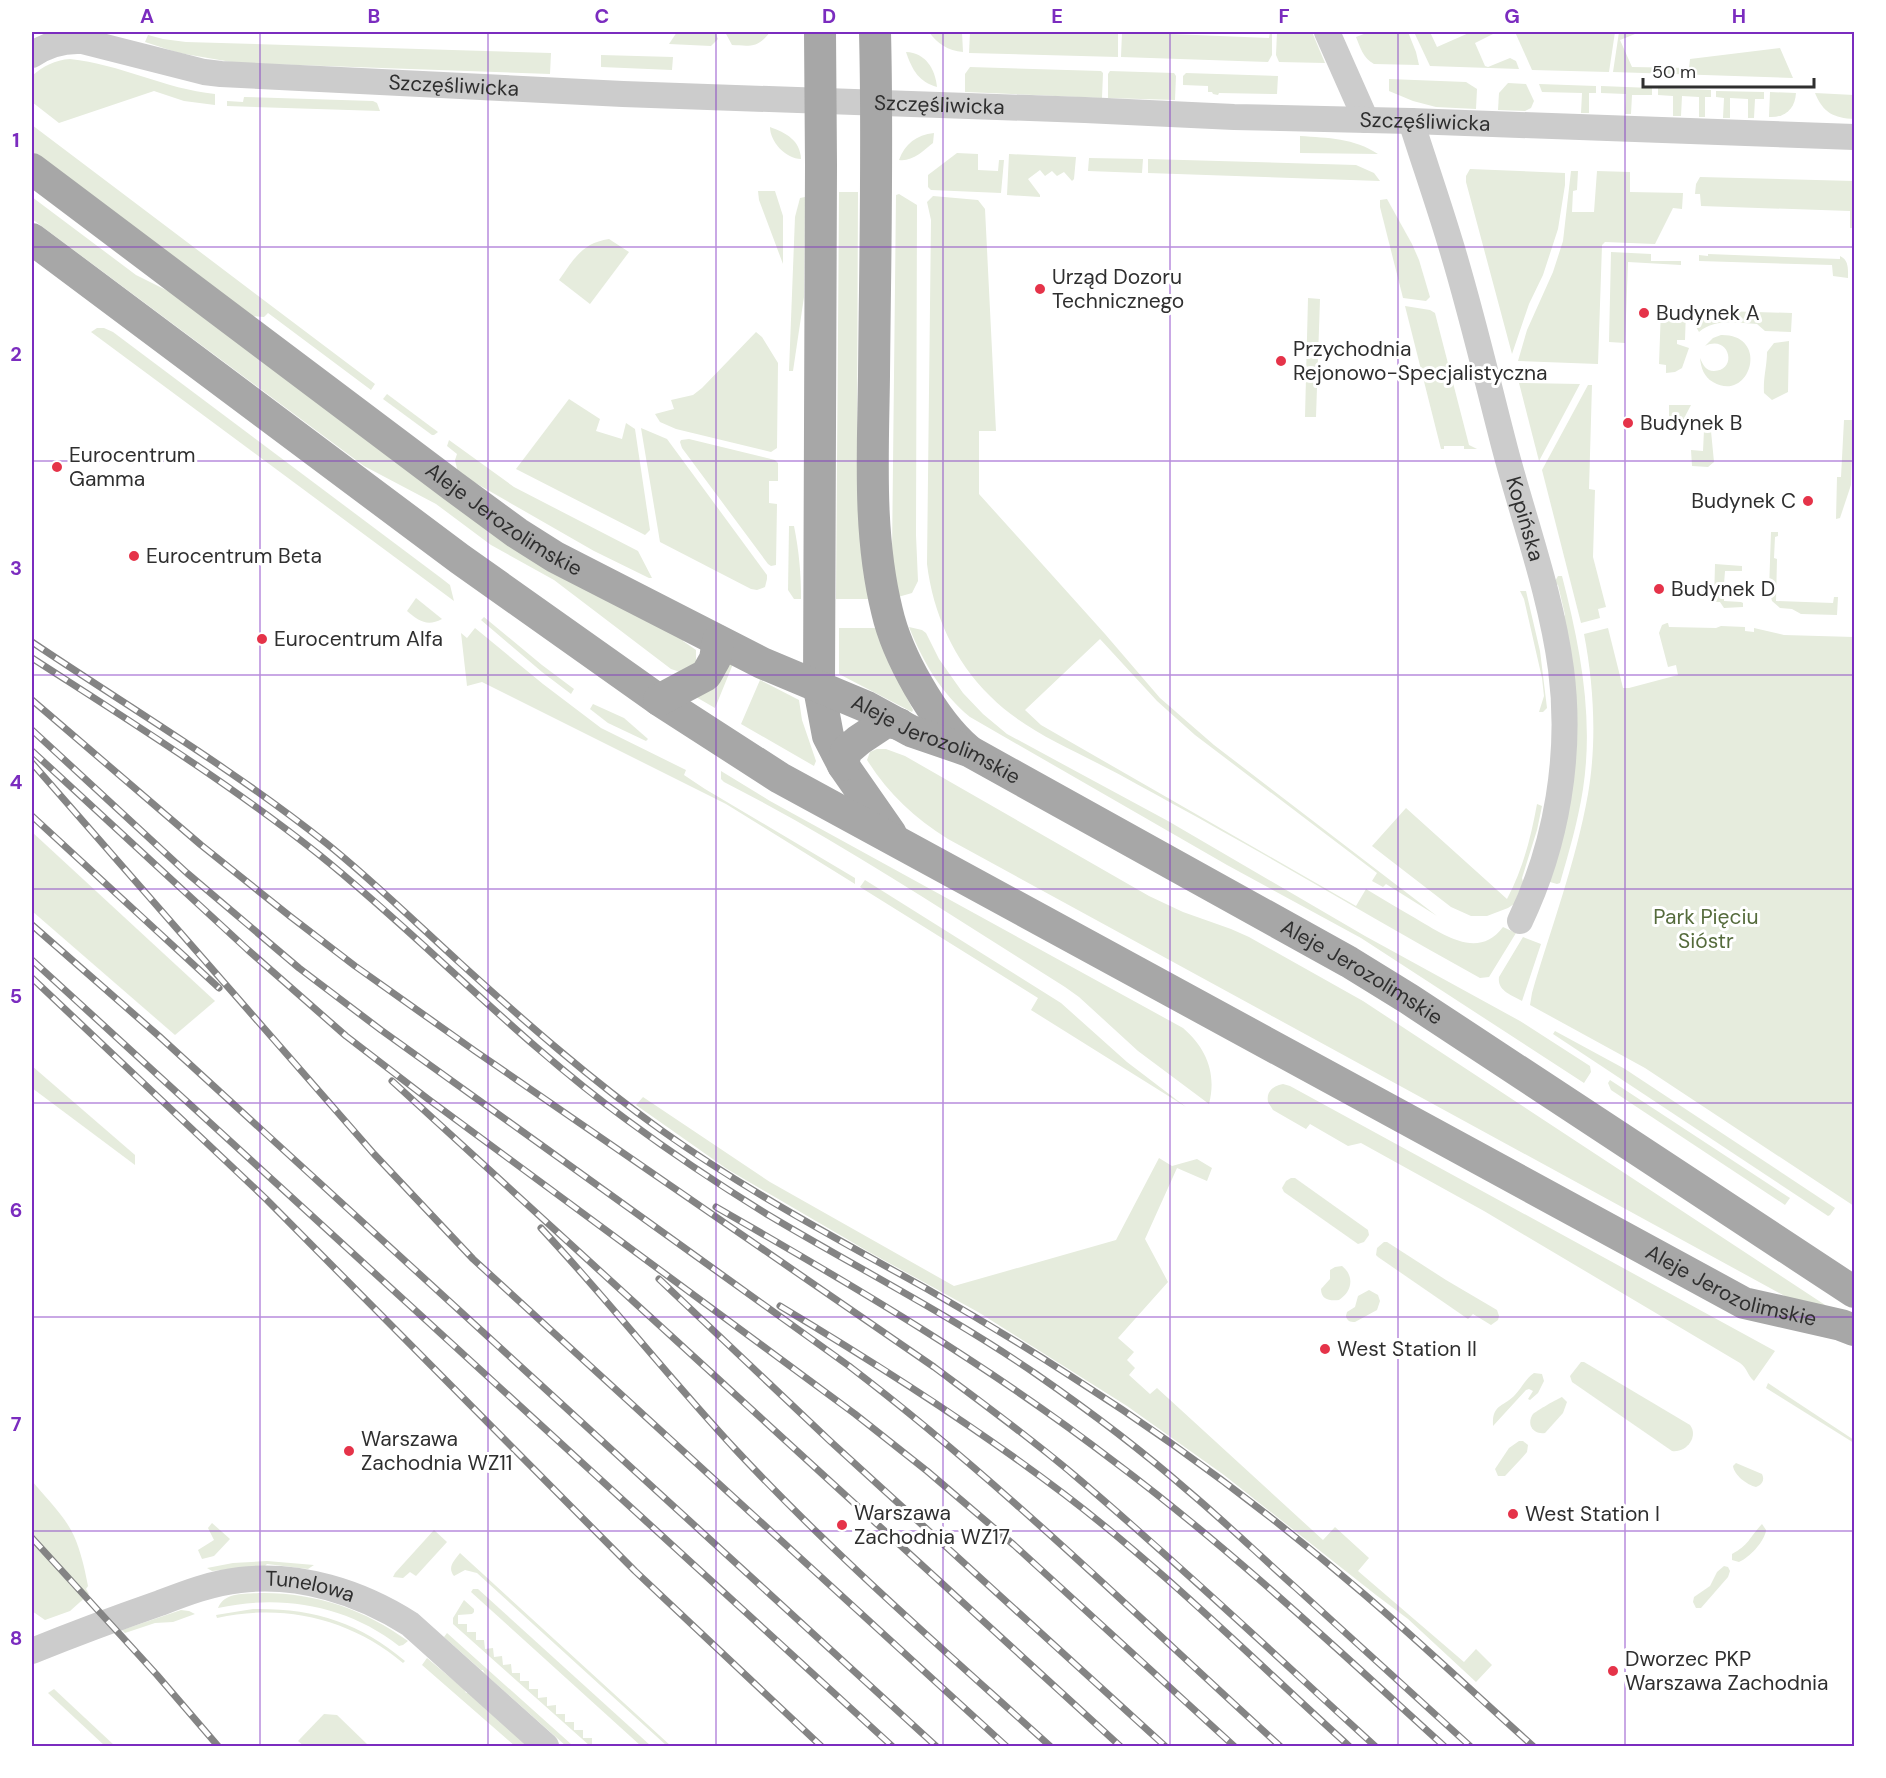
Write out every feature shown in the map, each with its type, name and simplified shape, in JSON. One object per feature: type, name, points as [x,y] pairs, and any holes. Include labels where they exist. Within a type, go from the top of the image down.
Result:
[{"type":"main road","points":[[819,32],[821,101],[819,688],[828,736],[843,765],[886,828],[900,843]]},
{"type":"main road","points":[[875,32],[873,471],[874,520],[881,581],[891,624],[918,687],[955,739],[969,751]]},
{"type":"main road","name":"Aleje Jerozolimskie","points":[[32,169],[443,479],[555,557],[762,663],[867,707],[920,734],[969,751],[1349,962],[1409,999],[1854,1292]]},
{"type":"main road","name":"Aleje Jerozolimskie","points":[[32,238],[451,552],[659,700],[780,778],[1744,1303],[1819,1319],[1854,1330]]},
{"type":"main road","points":[[659,700],[706,675],[715,659],[718,641]]},
{"type":"main road","points":[[843,765],[846,751],[859,740],[883,724],[889,722],[899,724]]},
{"type":"street","points":[[1327,32],[1365,120]]},
{"type":"street","name":"Szczęśliwicka","points":[[32,55],[64,36],[204,72],[221,74],[622,94],[1854,137]]},
{"type":"street","name":"Kopińska","points":[[1411,121],[1454,254],[1541,579],[1560,667],[1564,698],[1564,734],[1558,801],[1552,834],[1543,864],[1520,921]]},
{"type":"street","name":"Tunelowa","points":[[32,1651],[114,1619],[212,1585],[240,1579],[312,1584],[362,1598],[410,1624],[546,1746]]},
{"type":"green space","points":[[677,32],[715,32],[718,39],[711,46],[669,44]]},
{"type":"green space","points":[[725,32],[770,32],[762,41],[744,46],[732,45]]},
{"type":"green space","points":[[929,32],[962,32],[963,52],[943,46]]},
{"type":"green space","points":[[970,32],[1118,32],[1118,57],[969,53]]},
{"type":"green space","points":[[1122,32],[1269,38],[1272,32],[1272,55],[1268,62],[1121,57]]},
{"type":"green space","points":[[1277,32],[1312,32],[1325,63],[1279,62],[1276,55]]},
{"type":"green space","points":[[1369,32],[1408,32],[1419,65],[1370,62],[1362,52],[1356,37]]},
{"type":"green space","points":[[1414,32],[1430,32],[1437,47],[1471,32],[1497,32],[1475,43],[1485,66],[1488,67],[1510,58],[1516,61],[1519,69],[1430,66]]},
{"type":"green space","points":[[1515,32],[1615,32],[1609,72],[1532,70]]},
{"type":"green space","points":[[1619,32],[1640,32],[1620,40],[1632,67],[1689,68],[1690,59],[1780,48],[1793,78],[1613,72]]},
{"type":"green space","points":[[148,35],[186,42],[551,53],[550,74],[237,63],[179,53],[145,42]]},
{"type":"green space","points":[[906,52],[919,55],[928,63],[932,68],[937,87],[925,82],[917,74]]},
{"type":"green space","points":[[601,55],[673,57],[672,70],[601,67]]},
{"type":"green space","points":[[70,59],[107,66],[178,87],[215,94],[215,105],[184,101],[154,91],[59,123],[32,102],[32,76],[50,64]]},
{"type":"green space","points":[[970,67],[1101,71],[1103,73],[1102,98],[965,92],[965,74]]},
{"type":"green space","points":[[1110,71],[1174,73],[1176,76],[1175,100],[1108,98]]},
{"type":"green space","points":[[1186,73],[1278,76],[1277,94],[1213,94],[1208,92],[1208,86],[1183,85],[1183,76]]},
{"type":"green space","points":[[1389,79],[1466,82],[1477,89],[1476,109],[1436,107],[1413,101],[1389,91]]},
{"type":"green space","points":[[1508,83],[1526,84],[1534,101],[1531,108],[1525,111],[1498,110],[1499,93]]},
{"type":"green space","points":[[1539,84],[1596,86],[1596,93],[1589,93],[1589,113],[1581,113],[1582,93],[1542,92]]},
{"type":"green space","points":[[1601,86],[1652,88],[1652,95],[1632,95],[1631,114],[1625,114],[1626,94],[1601,93]]},
{"type":"green space","points":[[1658,88],[1711,90],[1711,97],[1705,97],[1705,117],[1699,117],[1699,97],[1682,96],[1681,116],[1673,116],[1673,96],[1658,95]]},
{"type":"green space","points":[[1716,91],[1764,92],[1764,99],[1755,99],[1754,118],[1748,118],[1748,99],[1730,98],[1730,118],[1723,118],[1724,98],[1716,97]]},
{"type":"green space","points":[[1770,92],[1796,93],[1794,104],[1784,114],[1769,117]]},
{"type":"green space","points":[[1815,93],[1854,95],[1854,119],[1830,113]]},
{"type":"green space","points":[[244,97],[373,101],[377,103],[380,111],[227,106],[227,101],[243,102]]},
{"type":"green space","points":[[32,125],[375,384],[371,390],[268,313],[264,317],[249,316],[32,153]]},
{"type":"green space","points":[[770,127],[795,142],[801,159],[790,156],[780,149],[773,138]]},
{"type":"green space","points":[[934,133],[933,143],[913,158],[899,160],[904,149],[912,141]]},
{"type":"green space","points":[[1300,136],[1350,142],[1378,154],[1300,153]]},
{"type":"green space","points":[[957,153],[978,154],[978,170],[998,171],[999,160],[1004,160],[1001,193],[931,190],[928,187],[928,175]]},
{"type":"green space","points":[[1009,154],[1076,157],[1074,179],[1072,181],[1064,172],[1057,176],[1052,171],[1045,176],[1040,170],[1028,179],[1040,197],[1007,195]]},
{"type":"green space","points":[[1089,158],[1143,159],[1142,173],[1088,171]]},
{"type":"green space","points":[[1148,159],[1356,165],[1374,173],[1380,181],[1148,173]]},
{"type":"green space","points":[[1470,169],[1565,173],[1558,229],[1543,275],[1529,304],[1512,354],[1466,182]]},
{"type":"green space","points":[[1571,171],[1578,171],[1577,190],[1573,191],[1572,212],[1594,212],[1597,171],[1630,172],[1630,192],[1683,193],[1682,209],[1673,208],[1655,244],[1605,242],[1602,245],[1598,364],[1518,361],[1527,330],[1553,272],[1563,241]]},
{"type":"green space","points":[[1700,177],[1854,181],[1854,228],[1850,228],[1850,211],[1701,206],[1700,194],[1695,194],[1696,184]]},
{"type":"green space","points":[[758,191],[775,191],[783,216],[783,264],[759,200]]},
{"type":"green space","points":[[839,192],[858,192],[857,442],[872,599],[836,599]]},
{"type":"green space","points":[[899,194],[917,205],[916,535],[918,581],[912,593],[898,597],[892,555],[896,195]]},
{"type":"green space","points":[[933,196],[978,200],[985,209],[996,431],[979,431],[979,494],[1160,698],[1214,745],[1437,916],[1386,884],[1383,887],[1372,881],[1377,873],[1195,735],[1157,701],[1100,639],[1025,710],[1041,725],[1356,906],[1366,889],[1436,931],[1459,941],[1482,942],[1493,937],[1503,927],[1516,933],[1489,977],[1480,978],[1212,825],[1042,735],[1002,707],[966,668],[940,618],[927,564],[931,220],[927,202]]},
{"type":"green space","points":[[32,197],[136,275],[190,302],[684,638],[683,641],[696,650],[696,664],[683,673],[671,669],[554,580],[491,545],[436,504],[364,466],[32,219]]},
{"type":"green space","points":[[805,197],[804,297],[793,371],[789,371],[795,217],[800,198]]},
{"type":"green space","points":[[1387,199],[1419,260],[1430,297],[1426,301],[1403,298],[1380,207],[1380,200]]},
{"type":"green space","points":[[609,239],[629,252],[590,304],[559,280],[585,248]]},
{"type":"green space","points":[[1611,252],[1651,254],[1651,261],[1681,261],[1681,265],[1628,262],[1625,343],[1609,342]]},
{"type":"green space","points":[[1708,254],[1840,259],[1840,256],[1846,262],[1848,278],[1833,276],[1832,265],[1699,261],[1699,255],[1708,256]]},
{"type":"green space","points":[[1308,298],[1320,299],[1316,417],[1305,417]]},
{"type":"green space","points":[[1405,306],[1435,313],[1469,445],[1477,449],[1464,449],[1464,446],[1444,446],[1444,449],[1441,449]]},
{"type":"green space","points":[[1661,309],[1686,310],[1685,340],[1677,340],[1677,344],[1689,348],[1682,368],[1675,372],[1666,373],[1666,365],[1659,364]]},
{"type":"green space","points":[[1692,310],[1792,313],[1791,332],[1765,331],[1757,324],[1727,322],[1712,325],[1699,332],[1692,320]]},
{"type":"green space","points":[[97,328],[113,332],[441,578],[450,585],[454,601],[91,332]]},
{"type":"green space","points":[[756,332],[762,337],[778,363],[777,448],[771,452],[676,429],[660,422],[655,414],[674,409],[671,400],[693,395],[702,388]]},
{"type":"green space","points":[[1721,335],[1737,338],[1746,345],[1750,355],[1750,366],[1745,377],[1737,384],[1726,386],[1713,382],[1707,378],[1702,369],[1700,358],[1705,367],[1711,371],[1722,369],[1726,365],[1728,354],[1725,349],[1714,344],[1705,346],[1713,338]]},
{"type":"green space","points":[[1789,341],[1788,392],[1772,400],[1764,393],[1767,352],[1774,343]]},
{"type":"green space","points":[[1519,383],[1580,384],[1539,461]]},
{"type":"green space","points":[[1588,385],[1592,385],[1589,489],[1595,490],[1593,557],[1606,607],[1598,609],[1600,618],[1581,623],[1542,470]]},
{"type":"green space","points":[[387,394],[438,432],[432,435],[383,399]]},
{"type":"green space","points":[[569,399],[600,419],[596,431],[622,439],[626,423],[635,429],[650,530],[645,535],[516,469]]},
{"type":"green space","points":[[1669,405],[1691,405],[1679,428],[1669,431]]},
{"type":"green space","points":[[1844,420],[1853,420],[1851,485],[1840,518],[1836,519],[1837,477],[1841,477]]},
{"type":"green space","points":[[641,428],[667,439],[767,575],[765,587],[757,590],[751,589],[660,542]]},
{"type":"green space","points":[[1707,428],[1711,431],[1714,462],[1708,467],[1692,466],[1691,450],[1703,451],[1704,430]]},
{"type":"green space","points":[[689,439],[775,460],[778,463],[778,481],[769,481],[769,503],[777,504],[776,565],[768,564],[682,448],[681,440]]},
{"type":"green space","points":[[449,440],[514,487],[638,551],[652,578],[594,551],[458,473],[455,460],[457,454],[447,446]]},
{"type":"green space","points":[[789,526],[794,526],[796,535],[801,599],[794,599],[788,590]]},
{"type":"green space","points":[[1771,532],[1778,532],[1778,536],[1775,537],[1774,558],[1777,559],[1776,601],[1833,603],[1834,597],[1838,597],[1837,615],[1801,614],[1792,609],[1780,608],[1772,601],[1769,590]]},
{"type":"green space","points":[[1715,564],[1742,566],[1742,571],[1725,571],[1724,584],[1741,585],[1741,589],[1724,588],[1724,601],[1741,602],[1743,607],[1724,608],[1720,602],[1714,602]]},
{"type":"green space","points":[[1558,576],[1562,576],[1579,655],[1587,735],[1579,813],[1560,883],[1557,884],[1550,882],[1562,619],[1565,615],[1558,585],[1554,583]]},
{"type":"green space","points":[[1520,591],[1526,591],[1540,651],[1547,708],[1543,712],[1539,712],[1544,696],[1542,678],[1524,599]]},
{"type":"green space","points":[[416,598],[442,619],[427,623],[411,615],[407,611]]},
{"type":"green space","points":[[484,617],[574,689],[571,694],[481,620]]},
{"type":"green space","name":"Park Pięciu Sióstr","points":[[1668,623],[1669,627],[1745,627],[1745,631],[1754,632],[1754,628],[1784,635],[1854,637],[1854,1206],[1645,1068],[1530,1005],[1570,870],[1583,819],[1591,774],[1593,714],[1584,634],[1608,628],[1623,688],[1629,688],[1678,675],[1676,665],[1668,667],[1659,633],[1662,625]]},
{"type":"green space","points":[[909,627],[926,633],[939,659],[963,693],[1007,734],[1168,821],[1365,936],[1520,1021],[1590,1066],[1591,1072],[1584,1083],[1361,938],[1227,865],[970,717],[950,698],[934,676]]},
{"type":"green space","points":[[475,628],[601,728],[686,770],[684,775],[855,878],[855,884],[726,804],[482,682],[467,686],[461,633],[467,638]]},
{"type":"green space","points":[[839,628],[877,628],[912,712],[839,674]]},
{"type":"green space","points":[[728,664],[733,664],[715,708],[696,697],[718,684]]},
{"type":"green space","points":[[760,680],[799,700],[802,720],[816,761],[814,766],[741,724]]},
{"type":"green space","points":[[593,704],[624,718],[648,739],[646,741],[608,723],[590,709]]},
{"type":"green space","points":[[886,749],[905,756],[1149,896],[1183,912],[1249,937],[1363,1001],[1854,1324],[1803,1306],[948,839],[913,813],[884,783],[867,760],[870,752]]},
{"type":"green space","points":[[721,771],[770,801],[1183,1028],[1198,1044],[1208,1062],[1212,1082],[1209,1104],[1138,1051],[1065,987],[854,855],[724,782],[721,779]]},
{"type":"green space","points":[[1537,804],[1542,806],[1537,830],[1522,878],[1523,882],[1514,904],[1487,916],[1471,916],[1451,907],[1372,846],[1406,808],[1507,899],[1526,853]]},
{"type":"green space","points":[[32,832],[215,1001],[175,1035],[32,911]]},
{"type":"green space","points":[[865,880],[1061,1003],[1127,1062],[1186,1107],[1031,1010],[1038,998],[860,887]]},
{"type":"green space","points":[[1523,937],[1541,944],[1522,1001],[1500,986],[1499,977]]},
{"type":"green space","points":[[1555,1031],[1625,1069],[1835,1208],[1828,1216],[1553,1034]]},
{"type":"green space","points":[[32,1066],[135,1155],[135,1165],[32,1088]]},
{"type":"green space","points":[[1610,1080],[1790,1198],[1785,1205],[1611,1090],[1608,1083]]},
{"type":"green space","points":[[1283,1084],[1775,1351],[1754,1381],[1740,1363],[1484,1211],[1361,1143],[1348,1146],[1310,1124],[1306,1129],[1273,1110],[1268,1102],[1269,1092]]},
{"type":"green space","points":[[643,1097],[770,1182],[954,1286],[1116,1240],[1159,1158],[1172,1166],[1197,1159],[1212,1168],[1207,1181],[1177,1168],[1145,1239],[1168,1282],[1118,1338],[1134,1352],[1127,1360],[1135,1368],[1129,1375],[1150,1394],[1157,1388],[1323,1540],[1335,1527],[1369,1558],[1358,1571],[1464,1662],[1476,1649],[1492,1665],[1476,1682],[1408,1619],[1224,1475],[1127,1406],[978,1312],[869,1252],[727,1169],[636,1105]]},
{"type":"green space","points":[[1291,1178],[1295,1178],[1368,1230],[1369,1235],[1364,1242],[1358,1244],[1284,1192],[1282,1188]]},
{"type":"green space","points":[[1384,1242],[1497,1310],[1498,1320],[1491,1325],[1473,1314],[1468,1319],[1378,1257],[1377,1248]]},
{"type":"green space","points":[[1342,1266],[1350,1279],[1347,1293],[1339,1300],[1327,1299],[1321,1293],[1321,1289],[1330,1279],[1330,1270]]},
{"type":"green space","points":[[1369,1290],[1378,1295],[1380,1301],[1377,1310],[1355,1322],[1349,1321],[1346,1316],[1347,1312],[1355,1307],[1358,1296]]},
{"type":"green space","points":[[1581,1362],[1690,1425],[1693,1434],[1690,1443],[1682,1449],[1672,1451],[1572,1382],[1570,1376]]},
{"type":"green space","points":[[1534,1373],[1542,1374],[1544,1381],[1538,1393],[1530,1400],[1528,1399],[1533,1391],[1526,1390],[1493,1426],[1496,1410],[1514,1396]]},
{"type":"green space","points":[[1768,1383],[1854,1440],[1854,1443],[1766,1388]]},
{"type":"green space","points":[[1562,1397],[1567,1402],[1563,1413],[1545,1433],[1534,1431],[1530,1421],[1533,1414]]},
{"type":"green space","points":[[1519,1441],[1528,1445],[1527,1452],[1505,1476],[1498,1476],[1495,1469],[1509,1448]]},
{"type":"green space","points":[[1736,1463],[1762,1474],[1761,1484],[1756,1487],[1742,1479],[1734,1469],[1733,1466]]},
{"type":"green space","points":[[32,1481],[60,1514],[74,1536],[83,1561],[88,1586],[86,1589],[89,1594],[70,1611],[45,1620],[32,1611]]},
{"type":"green space","points":[[212,1523],[230,1539],[214,1556],[202,1559],[198,1550],[214,1540],[208,1528]]},
{"type":"green space","points":[[1762,1524],[1766,1530],[1756,1549],[1739,1562],[1732,1560],[1732,1554],[1746,1544]]},
{"type":"green space","points":[[434,1530],[447,1542],[416,1576],[410,1572],[403,1578],[393,1577],[395,1573]]},
{"type":"green space","points":[[460,1553],[671,1746],[667,1746],[477,1573],[465,1570],[454,1576],[451,1567]]},
{"type":"green space","points":[[267,1561],[314,1565],[308,1569],[267,1564],[212,1571],[207,1568],[233,1563]]},
{"type":"green space","points":[[1724,1566],[1730,1571],[1728,1577],[1701,1608],[1696,1608],[1693,1602],[1694,1597],[1710,1586],[1717,1572]]},
{"type":"green space","points":[[473,1589],[478,1589],[651,1746],[641,1746],[471,1592]]},
{"type":"green space","points":[[279,1593],[319,1599],[338,1605],[374,1620],[408,1641],[399,1646],[358,1621],[313,1606],[266,1602],[218,1608],[230,1596]]},
{"type":"green space","points":[[464,1600],[474,1609],[474,1612],[458,1615],[458,1624],[467,1624],[467,1632],[476,1632],[476,1640],[484,1640],[485,1649],[493,1648],[494,1657],[502,1656],[503,1665],[511,1664],[512,1673],[520,1673],[520,1681],[529,1681],[529,1689],[538,1689],[538,1698],[547,1697],[547,1706],[556,1705],[556,1714],[565,1714],[565,1722],[574,1722],[574,1730],[583,1730],[583,1738],[592,1738],[592,1746],[453,1624],[453,1618]]},
{"type":"green space","points":[[253,1609],[296,1611],[334,1620],[370,1636],[405,1661],[403,1663],[361,1635],[316,1618],[267,1613],[217,1618],[216,1615]]},
{"type":"green space","points":[[181,1610],[195,1614],[173,1622],[155,1623],[125,1633],[122,1630]]},
{"type":"green space","points":[[447,1633],[574,1746],[566,1746],[485,1674],[444,1637]]},
{"type":"green space","points":[[427,1658],[529,1746],[515,1746],[422,1665]]},
{"type":"green space","points":[[54,1689],[115,1746],[105,1746],[48,1693]]},
{"type":"green space","points":[[324,1714],[337,1715],[369,1746],[304,1746],[298,1741]]},
{"type":"railway","points":[[32,642],[218,764],[326,843],[377,886],[533,1028],[609,1091],[661,1130],[758,1193],[1036,1354],[1148,1427],[1223,1481],[1365,1595],[1533,1746]]},
{"type":"railway","points":[[32,658],[212,776],[283,826],[395,919],[547,1056],[644,1133],[770,1216],[1004,1352],[1113,1430],[1169,1474],[1470,1746]]},
{"type":"railway","points":[[32,700],[201,845],[355,966],[934,1367],[1022,1433],[1151,1541],[1375,1746]]},
{"type":"railway","points":[[32,730],[187,873],[299,968],[381,1030],[849,1366],[905,1410],[1015,1503],[1280,1746]]},
{"type":"railway","points":[[32,751],[248,950],[346,1036],[855,1414],[927,1471],[1014,1545],[1234,1746]]},
{"type":"railway","points":[[32,763],[374,1154],[473,1259],[1006,1746]]},
{"type":"railway","points":[[32,816],[219,988]]},
{"type":"railway","points":[[32,925],[160,1037],[936,1746]]},
{"type":"railway","points":[[32,960],[892,1746]]},
{"type":"railway","points":[[32,978],[266,1199],[635,1571],[821,1746]]},
{"type":"railway","points":[[392,1081],[1120,1746]]},
{"type":"railway","points":[[716,1207],[921,1328],[1068,1427],[1159,1496],[1243,1565],[1444,1746]]},
{"type":"railway","points":[[541,1228],[711,1423],[773,1489],[890,1601],[1050,1746]]},
{"type":"railway","points":[[659,1279],[830,1441],[1165,1746]]},
{"type":"railway","points":[[780,1306],[924,1396],[1064,1494],[1174,1585],[1349,1746]]},
{"type":"railway","points":[[32,1538],[157,1675],[218,1746]]},
{"type":"place","name":"Urząd Dozoru Technicznego","points":[[1040,289]]},
{"type":"place","name":"Budynek A","points":[[1644,313]]},
{"type":"place","name":"Przychodnia Rejonowo-Specjalistyczna","points":[[1281,361]]},
{"type":"place","name":"Budynek B","points":[[1628,423]]},
{"type":"place","name":"Eurocentrum Gamma","points":[[57,467]]},
{"type":"place","name":"Budynek C","points":[[1808,501]]},
{"type":"place","name":"Eurocentrum Beta","points":[[134,556]]},
{"type":"place","name":"Budynek D","points":[[1659,589]]},
{"type":"place","name":"Eurocentrum Alfa","points":[[262,639]]},
{"type":"place","name":"West Station II","points":[[1325,1349]]},
{"type":"place","name":"Warszawa Zachodnia WZ11","points":[[349,1451]]},
{"type":"place","name":"West Station I","points":[[1513,1514]]},
{"type":"place","name":"Warszawa Zachodnia WZ17","points":[[842,1525]]},
{"type":"place","name":"Dworzec PKP Warszawa Zachodnia","points":[[1613,1671]]}]
